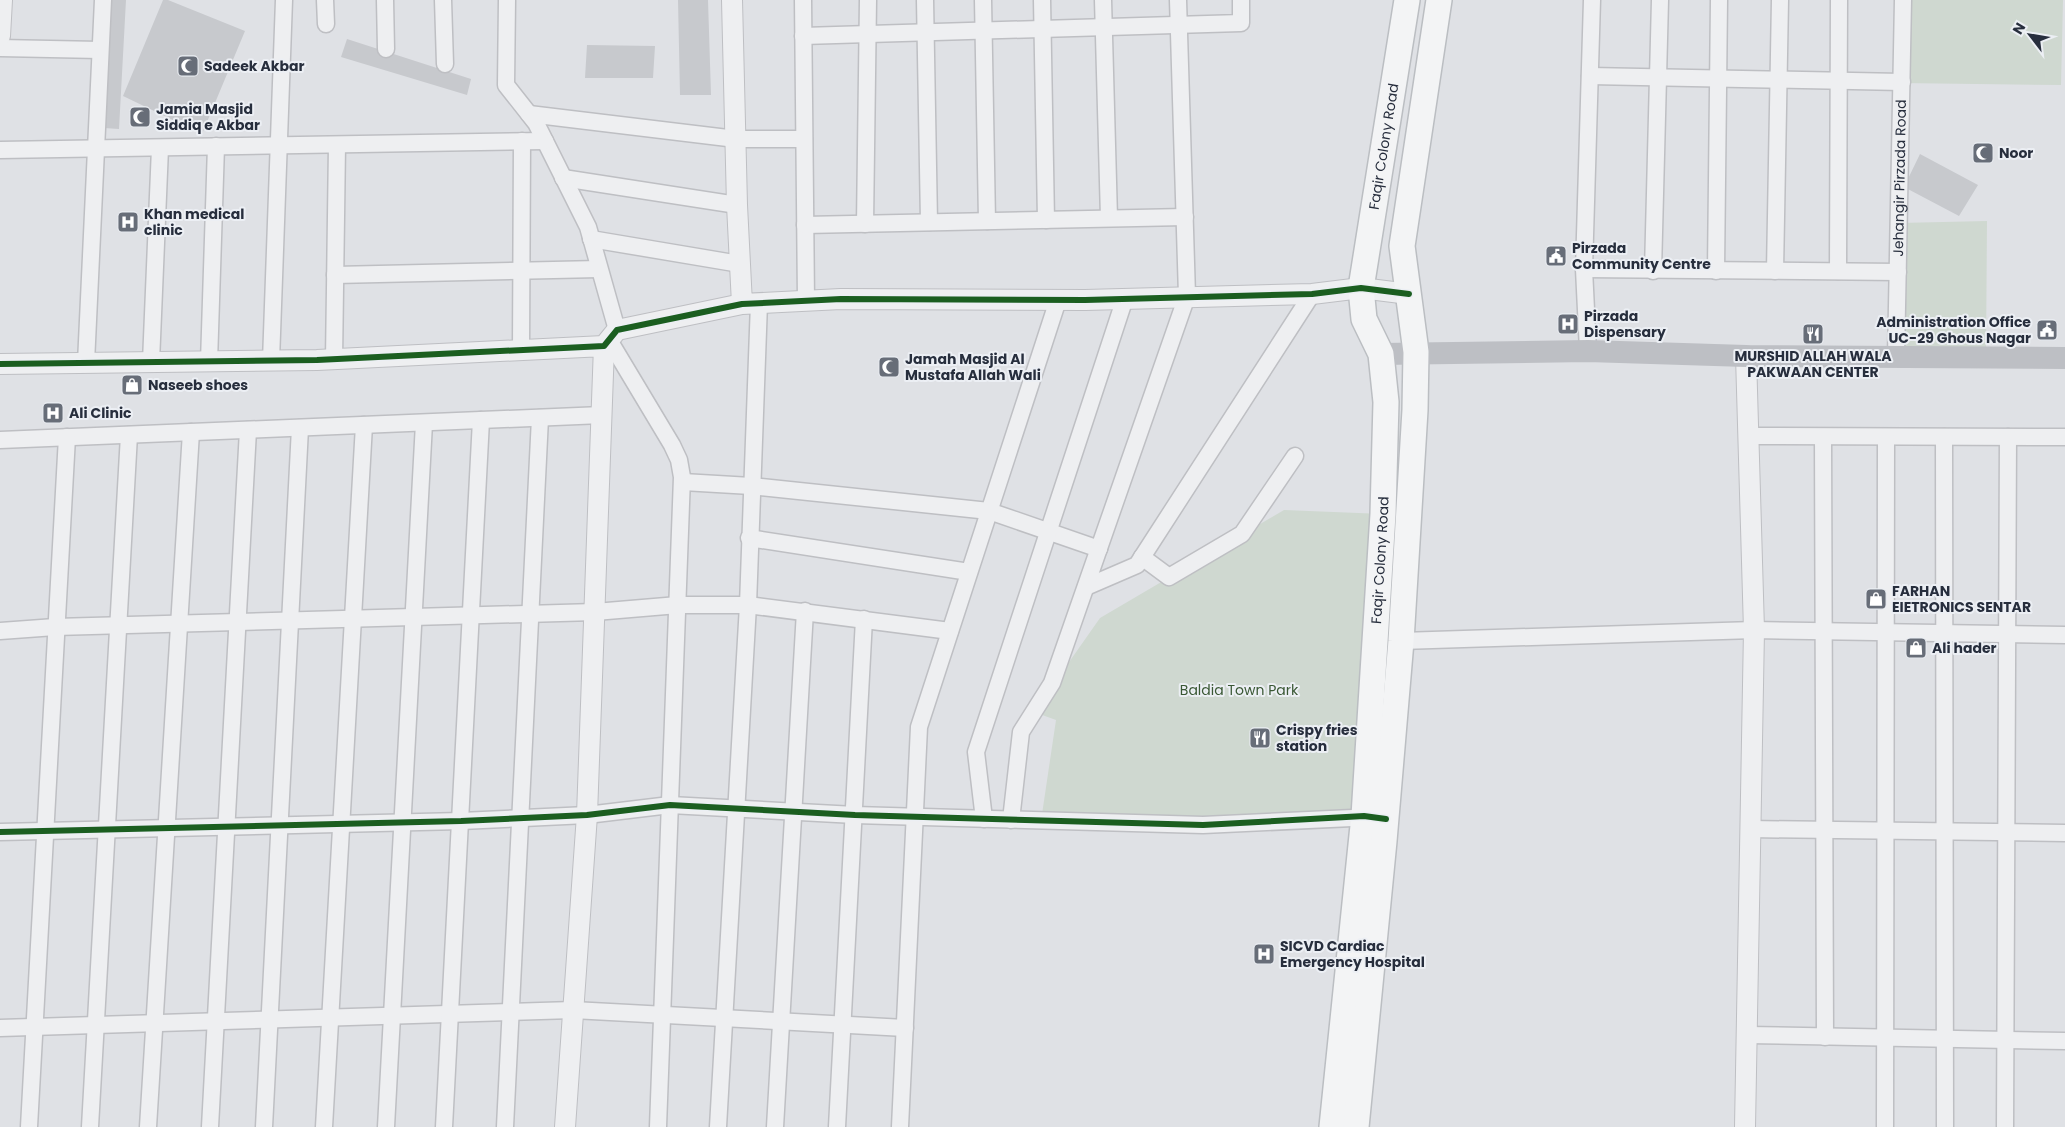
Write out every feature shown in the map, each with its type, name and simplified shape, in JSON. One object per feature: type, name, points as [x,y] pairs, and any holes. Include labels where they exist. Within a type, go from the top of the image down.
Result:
[{"type":"main road","name":"Faqir Colony Road","points":[[1356,1127],[1375,818],[1386,402],[1381,354],[1364,319],[1361,288],[1407,0]]},
{"type":"main road","name":"Faqir Colony Road","points":[[1332,1127],[1401,641],[1415,420],[1416,352],[1402,246],[1439,0]]},
{"type":"main road","points":[[1381,354],[1588,351],[1746,356],[2065,358]]},
{"type":"street","points":[[0,36],[2,0]]},
{"type":"street","points":[[86,363],[102,0]]},
{"type":"street","points":[[271,361],[284,0]]},
{"type":"street","points":[[326,0],[326,24]]},
{"type":"street","points":[[385,0],[386,49]]},
{"type":"street","points":[[444,0],[445,64]]},
{"type":"street","points":[[507,0],[506,85],[529,114],[545,141],[588,227],[600,269],[610,339],[602,415],[587,815],[565,1127]]},
{"type":"street","points":[[718,1127],[748,605],[750,486],[751,303],[740,264],[732,0]]},
{"type":"street","points":[[803,0],[806,301]]},
{"type":"street","points":[[865,224],[868,0]]},
{"type":"street","points":[[925,0],[929,222]]},
{"type":"street","points":[[983,0],[987,221]]},
{"type":"street","points":[[1042,0],[1046,220]]},
{"type":"street","points":[[1103,0],[1109,218]]},
{"type":"street","points":[[1011,820],[1020,732],[1052,683],[1187,296],[1178,0]]},
{"type":"street","points":[[803,36],[1241,23],[1241,0]]},
{"type":"street","points":[[1588,351],[1584,269],[1592,0]]},
{"type":"street","points":[[1653,270],[1660,0]]},
{"type":"street","points":[[1716,271],[1720,0]]},
{"type":"street","points":[[1775,271],[1780,0]]},
{"type":"street","points":[[1838,271],[1839,0]]},
{"type":"street","name":"Jehangir Pirzada Road","points":[[1896,357],[1903,0]]},
{"type":"street","points":[[0,48],[100,50]]},
{"type":"street","points":[[1590,76],[1658,79],[1902,82]]},
{"type":"street","points":[[529,114],[736,139],[804,139]]},
{"type":"street","points":[[521,350],[522,141]]},
{"type":"street","points":[[0,150],[545,141]]},
{"type":"street","points":[[334,360],[338,145]]},
{"type":"street","points":[[209,362],[216,146]]},
{"type":"street","points":[[150,362],[160,148]]},
{"type":"street","points":[[563,178],[737,205]]},
{"type":"street","points":[[805,225],[1184,217]]},
{"type":"street","points":[[591,239],[740,264]]},
{"type":"street","points":[[335,275],[600,269]]},
{"type":"street","points":[[1584,269],[1898,272]]},
{"type":"street","points":[[0,364],[334,360],[521,350],[610,339],[751,303],[1058,300],[1312,294],[1361,288],[1409,294]]},
{"type":"street","points":[[1086,587],[1137,566],[1312,294]]},
{"type":"street","points":[[984,819],[976,752],[1125,298]]},
{"type":"street","points":[[900,1127],[919,727],[1058,300]]},
{"type":"street","points":[[610,339],[672,445],[679,460],[682,482],[658,1127]]},
{"type":"street","points":[[1745,1127],[1754,630],[1746,356]]},
{"type":"street","points":[[0,440],[602,415]]},
{"type":"street","points":[[505,1127],[540,418]]},
{"type":"street","points":[[444,1127],[481,420]]},
{"type":"street","points":[[386,1127],[424,423]]},
{"type":"street","points":[[324,1127],[364,425]]},
{"type":"street","points":[[264,1127],[300,428]]},
{"type":"street","points":[[210,1127],[248,430]]},
{"type":"street","points":[[148,1127],[190,432]]},
{"type":"street","points":[[90,1127],[129,435]]},
{"type":"street","points":[[1748,436],[2065,438]]},
{"type":"street","points":[[29,1127],[55,627],[67,437]]},
{"type":"street","points":[[1823,437],[1825,1037]]},
{"type":"street","points":[[1885,1127],[1886,437]]},
{"type":"street","points":[[1944,437],[1945,1127]]},
{"type":"street","points":[[2005,1127],[2008,437]]},
{"type":"street","points":[[1142,557],[1169,577],[1242,534],[1295,456]]},
{"type":"street","points":[[682,482],[750,486],[989,511],[1099,549]]},
{"type":"street","points":[[749,538],[969,572]]},
{"type":"street","points":[[0,631],[55,627],[594,612],[678,605],[748,605],[950,631]]},
{"type":"street","points":[[775,1127],[805,611]]},
{"type":"street","points":[[837,1127],[864,619]]},
{"type":"street","points":[[1401,641],[1754,630],[2065,635]]},
{"type":"street","points":[[0,832],[461,821],[587,815],[670,805],[855,815],[1203,825],[1375,818]]},
{"type":"street","points":[[1750,828],[2065,833]]},
{"type":"street","points":[[0,1028],[573,1010],[905,1028]]},
{"type":"street","points":[[1747,1036],[2065,1041]]},
{"type":"green space","points":[[1900,0],[2063,0],[2061,85],[1899,83]]},
{"type":"green space","points":[[1987,221],[1986,357],[1896,357],[1899,223]]},
{"type":"green space","name":"Baldia Town Park","points":[[1284,510],[1383,514],[1364,816],[1041,821],[1056,720],[1034,712],[1100,618]]},
{"type":"building","points":[[109,0],[126,0],[119,129],[104,128]]},
{"type":"building","points":[[163,0],[168,0],[245,31],[202,134],[123,96]]},
{"type":"building","points":[[678,0],[708,0],[711,95],[680,95]]},
{"type":"building","points":[[347,39],[471,79],[467,95],[341,57]]},
{"type":"building","points":[[587,45],[655,46],[653,78],[585,78]]},
{"type":"building","points":[[1920,154],[1978,185],[1959,216],[1904,187]]},
{"type":"cycle path","points":[[0,364],[317,360],[604,346],[617,330],[742,304],[841,299],[1085,300],[1312,294],[1361,288],[1409,294]]},
{"type":"cycle path","points":[[0,832],[461,821],[587,815],[670,805],[855,815],[1203,825],[1364,816],[1386,819]]},
{"type":"place","name":"Sadeek Akbar","points":[[188,66]]},
{"type":"place","name":"Jamia Masjid Siddiq e Akbar","points":[[140,117]]},
{"type":"place","name":"Noor","points":[[1983,153]]},
{"type":"place","name":"Khan medical clinic","points":[[128,222]]},
{"type":"place","name":"Pirzada Community Centre","points":[[1556,256]]},
{"type":"place","name":"Pirzada Dispensary","points":[[1568,324]]},
{"type":"place","name":"Administration Office UC-29 Ghous Nagar","points":[[2047,330]]},
{"type":"place","name":"MURSHID ALLAH WALA PAKWAAN CENTER","points":[[1813,334]]},
{"type":"place","name":"Jamah Masjid Al Mustafa Allah Wali","points":[[889,367]]},
{"type":"place","name":"Naseeb shoes","points":[[132,385]]},
{"type":"place","name":"Ali Clinic","points":[[53,413]]},
{"type":"place","name":"FARHAN EIETRONICS SENTAR","points":[[1876,599]]},
{"type":"place","name":"Ali hader","points":[[1916,648]]},
{"type":"place","name":"Crispy fries station","points":[[1260,738]]},
{"type":"place","name":"SICVD Cardiac Emergency Hospital","points":[[1264,954]]}]
